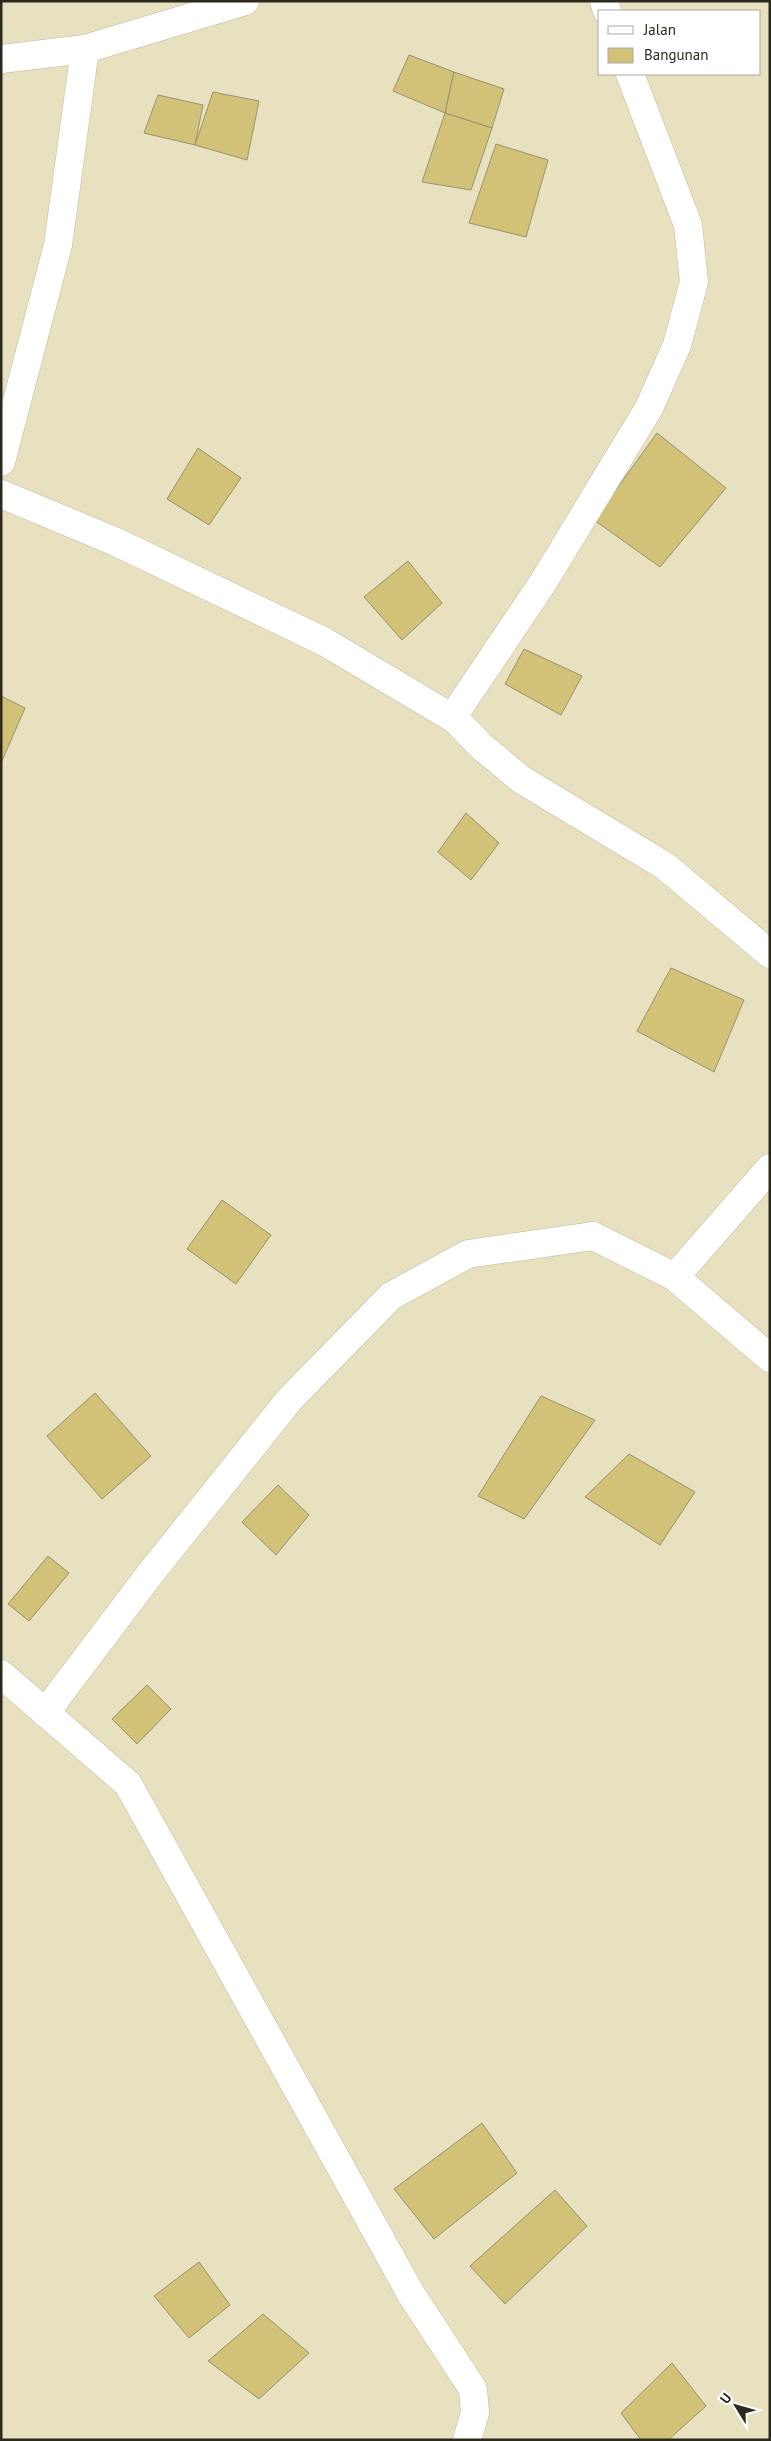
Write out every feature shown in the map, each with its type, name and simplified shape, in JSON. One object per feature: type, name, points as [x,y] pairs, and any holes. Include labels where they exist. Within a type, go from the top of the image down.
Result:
[{"type":"street","points":[[1,59],[85,48],[245,1]]},
{"type":"street","points":[[1,462],[58,245],[85,48]]},
{"type":"street","points":[[456,720],[456,712],[544,581],[649,408],[677,345],[694,282],[688,225],[630,75]]},
{"type":"street","points":[[1,494],[114,541],[325,642],[456,720],[481,746],[522,780],[665,866],[770,954]]},
{"type":"street","points":[[675,1277],[770,1168]]},
{"type":"street","points":[[45,1712],[150,1574],[290,1399],[391,1296],[468,1254],[594,1236],[675,1277],[770,1358]]},
{"type":"street","points":[[1,1674],[128,1784],[406,2286],[473,2389],[475,2413],[467,2440]]},
{"type":"building","points":[[409,55],[454,72],[445,113],[393,91]]},
{"type":"building","points":[[454,72],[504,89],[492,128],[445,113]]},
{"type":"building","points":[[213,92],[259,101],[247,160],[195,145]]},
{"type":"building","points":[[158,95],[203,105],[195,145],[144,133]]},
{"type":"building","points":[[445,113],[492,128],[471,190],[422,182]]},
{"type":"building","points":[[496,144],[548,160],[526,237],[469,223]]},
{"type":"building","points":[[657,433],[726,488],[660,567],[594,520]]},
{"type":"building","points":[[198,448],[241,478],[209,525],[167,499]]},
{"type":"building","points":[[408,561],[442,603],[402,640],[364,597]]},
{"type":"building","points":[[524,649],[582,676],[561,715],[505,684]]},
{"type":"building","points":[[1,696],[25,708],[1,763]]},
{"type":"building","points":[[466,813],[499,843],[471,880],[438,852]]},
{"type":"building","points":[[671,968],[744,1000],[714,1072],[637,1031]]},
{"type":"building","points":[[222,1200],[271,1235],[236,1284],[187,1249]]},
{"type":"building","points":[[95,1393],[151,1456],[102,1499],[47,1436]]},
{"type":"building","points":[[541,1396],[595,1420],[524,1519],[478,1496]]},
{"type":"building","points":[[629,1454],[695,1492],[660,1545],[585,1497]]},
{"type":"building","points":[[278,1485],[309,1515],[276,1555],[242,1522]]},
{"type":"building","points":[[48,1556],[69,1573],[29,1621],[8,1604]]},
{"type":"building","points":[[147,1685],[171,1709],[137,1744],[112,1719]]},
{"type":"building","points":[[482,2123],[517,2173],[434,2239],[394,2189]]},
{"type":"building","points":[[555,2190],[587,2226],[505,2304],[470,2266]]},
{"type":"building","points":[[199,2262],[230,2305],[189,2338],[154,2296]]},
{"type":"building","points":[[263,2314],[309,2353],[259,2399],[208,2361]]},
{"type":"building","points":[[672,2363],[706,2406],[668,2440],[641,2440],[621,2413]]}]
